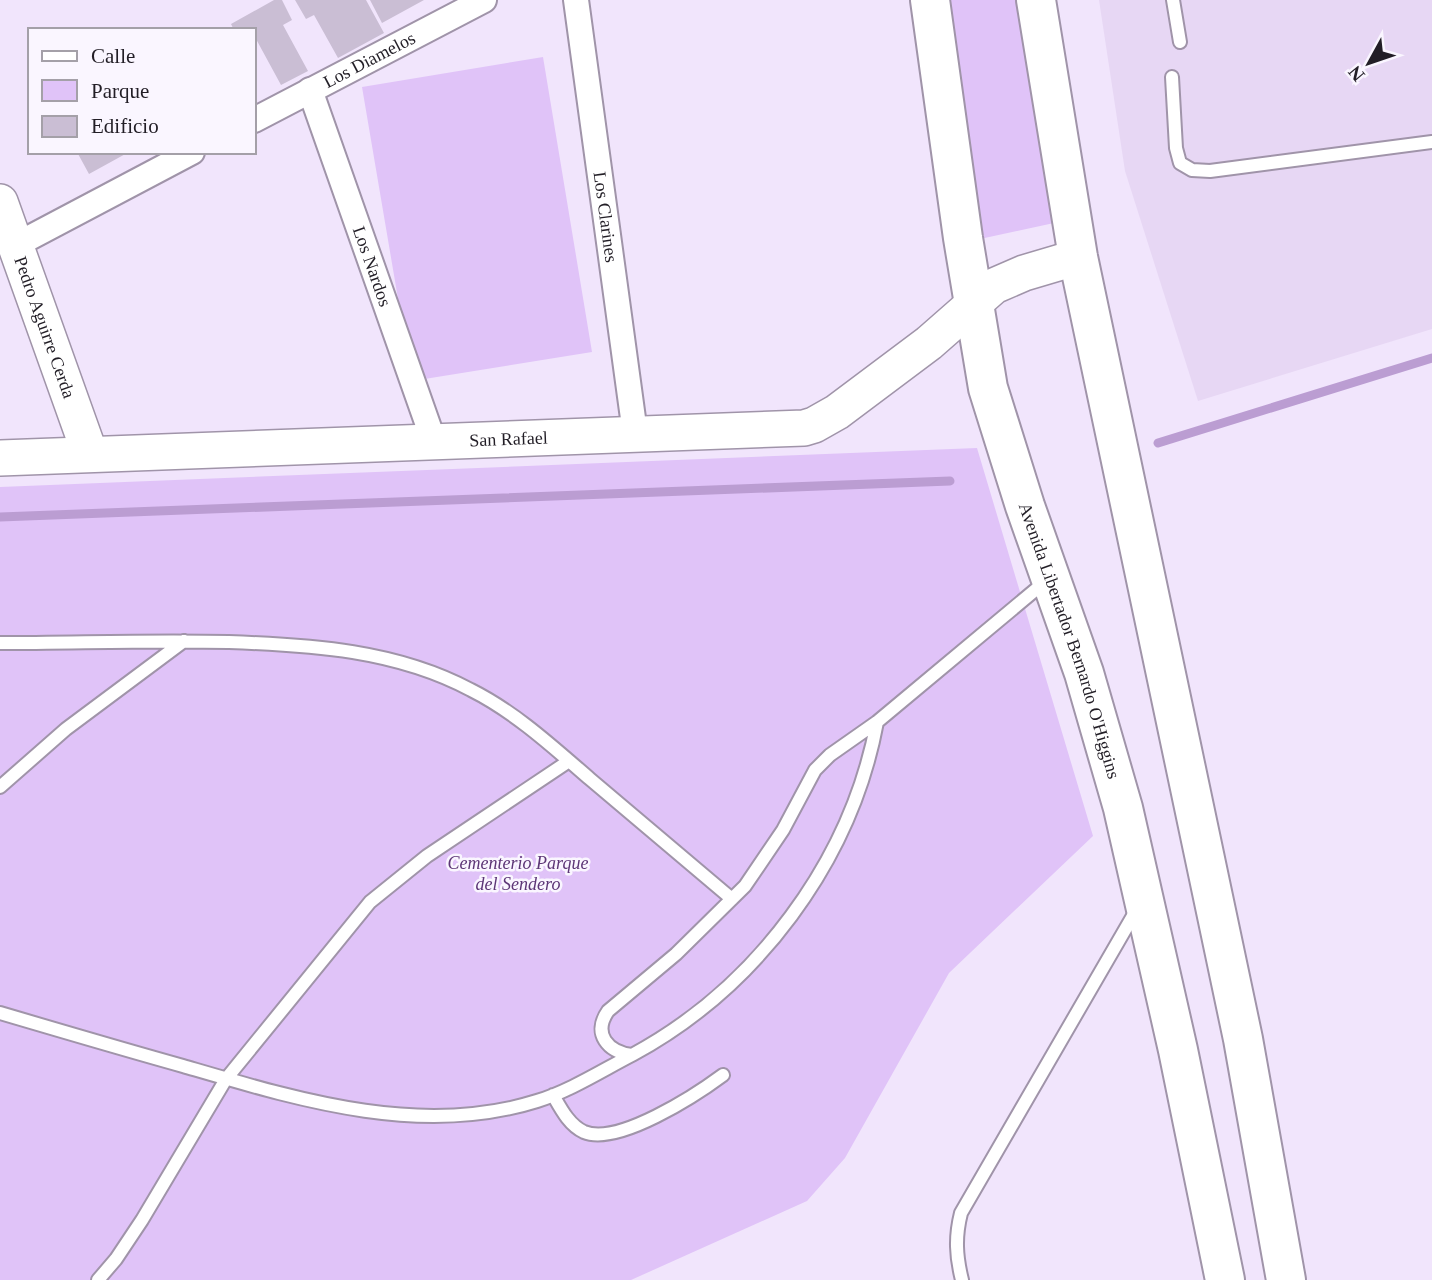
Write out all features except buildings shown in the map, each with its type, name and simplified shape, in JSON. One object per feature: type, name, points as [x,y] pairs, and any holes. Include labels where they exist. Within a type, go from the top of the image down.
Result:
[{"type":"main road","name":"Avenida Libertador Bernardo O'Higgins","points":[[930,0],[962,237],[988,388],[1025,506],[1052,577],[1091,697],[1123,808],[1178,1050],[1225,1280]]},
{"type":"main road","points":[[1036,0],[1078,257],[1242,1039],[1286,1280]]},
{"type":"street","name":"Los Diamelos","points":[[256,119],[484,0]]},
{"type":"street","name":"Los Clarines","points":[[576,0],[635,433]]},
{"type":"street","name":"Los Nardos","points":[[310,90],[434,442]]},
{"type":"street","points":[[16,245],[188,154]]},
{"type":"street","name":"Pedro Aguirre Cerda","points":[[0,202],[90,454]]},
{"type":"street","name":"San Rafael","points":[[0,458],[793,429],[814,425],[837,412],[929,343],[994,286],[1078,257]]},
{"type":"lane","points":[[1173,0],[1180,43]]},
{"type":"lane","points":[[1172,78],[1176,148],[1180,163],[1192,170],[1210,171],[1432,142]]},
{"type":"lane","points":[[632,1055],[613,1051],[607,1044],[601,1031],[603,1018],[676,954],[732,899],[765,857],[815,770],[1052,577]]},
{"type":"lane","points":[[0,643],[184,641],[329,647],[416,667],[470,689],[498,705],[569,761],[732,899]]},
{"type":"lane","points":[[0,787],[66,729],[184,641]]},
{"type":"lane","points":[[0,1013],[226,1079],[347,1109],[414,1116],[482,1112],[523,1105],[553,1095],[632,1055],[681,1025],[709,1003],[769,946],[819,872],[850,810],[873,744],[877,722]]},
{"type":"lane","points":[[98,1280],[142,1220],[226,1079],[370,902],[427,856],[569,761]]},
{"type":"lane","points":[[962,1280],[956,1234],[961,1213],[1143,899]]},
{"type":"lane","points":[[553,1095],[562,1112],[575,1126],[593,1134],[608,1133],[672,1109],[723,1075]]},
{"type":"shaded area","points":[[1099,0],[1432,0],[1432,329],[1198,401],[1125,171]]},
{"type":"green space","points":[[947,0],[1016,0],[1054,223],[980,239]]},
{"type":"green space","points":[[543,57],[592,352],[412,381],[362,87]]},
{"type":"green space","name":"Cementerio Parque del Sendero","points":[[977,448],[1093,836],[949,973],[845,1158],[807,1201],[631,1280],[0,1280],[0,487]]},
{"type":"waterway","points":[[1158,443],[1432,358]]},
{"type":"waterway","points":[[0,517],[950,481]]}]
